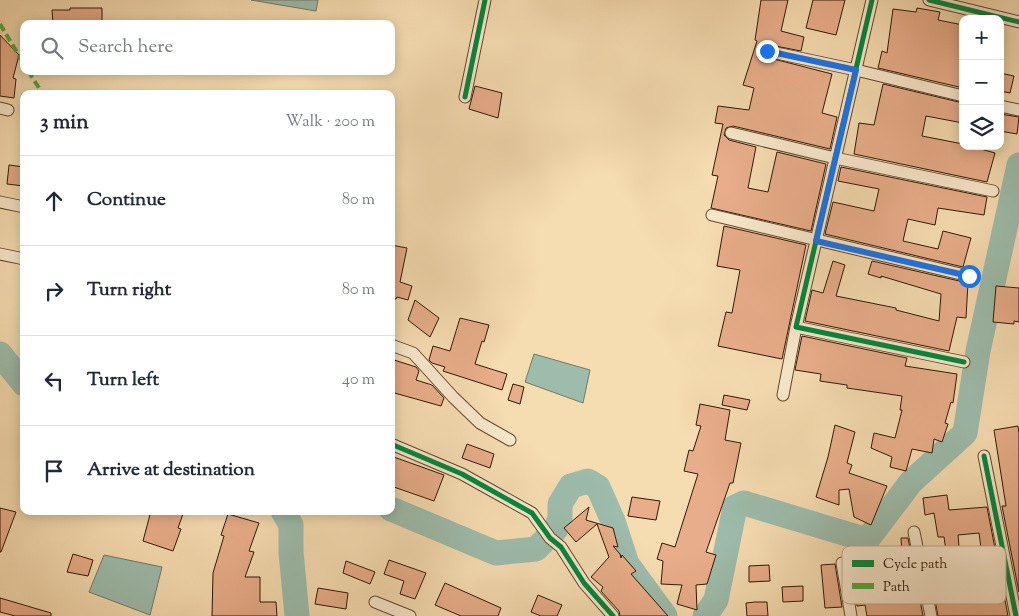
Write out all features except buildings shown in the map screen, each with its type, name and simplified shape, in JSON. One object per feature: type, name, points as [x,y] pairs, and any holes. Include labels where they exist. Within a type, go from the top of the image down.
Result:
[{"type":"street","points":[[465,97],[485,0]]},
{"type":"street","points":[[783,395],[796,327],[872,0]]},
{"type":"street","points":[[929,0],[1019,22]]},
{"type":"street","points":[[767,51],[959,95]]},
{"type":"street","points":[[1004,107],[1018,110]]},
{"type":"street","points":[[731,133],[835,158],[993,191]]},
{"type":"street","points":[[0,202],[20,206]]},
{"type":"street","points":[[712,215],[969,276]]},
{"type":"street","points":[[0,254],[20,258]]},
{"type":"street","points":[[796,327],[964,362]]},
{"type":"street","points":[[395,347],[412,353],[480,423],[510,440]]},
{"type":"street","points":[[395,446],[462,474],[532,513],[550,538],[561,547],[584,583],[613,616]]},
{"type":"street","points":[[984,456],[1002,546]]},
{"type":"street","points":[[914,532],[917,546]]},
{"type":"street","points":[[1006,566],[1016,616]]},
{"type":"street","points":[[375,602],[410,616]]},
{"type":"shaded area","points":[[251,0],[318,0],[316,11]]},
{"type":"shaded area","points":[[534,354],[590,370],[583,403],[525,382]]},
{"type":"shaded area","points":[[104,555],[162,567],[150,615],[89,592]]},
{"type":"waterway","points":[[705,616],[716,600],[735,507],[744,503],[867,540],[911,482],[965,433],[978,351],[1019,165]]},
{"type":"waterway","points":[[0,354],[20,379]]},
{"type":"waterway","points":[[395,511],[496,553],[536,549],[556,529],[560,518],[560,504],[571,486],[588,481],[598,487],[613,521],[627,564],[665,616]]},
{"type":"waterway","points":[[285,515],[291,525],[291,552],[297,616]]},
{"type":"marked path","points":[[0,24],[20,57]]},
{"type":"marked path","points":[[31,75],[40,90]]},
{"type":"cycle path","points":[[465,97],[485,0]]},
{"type":"cycle path","points":[[872,0],[796,327],[964,362]]},
{"type":"cycle path","points":[[929,0],[1019,22]]},
{"type":"cycle path","points":[[395,446],[462,474],[532,513],[550,538],[561,547],[584,583],[613,616]]},
{"type":"cycle path","points":[[984,456],[1002,546]]},
{"type":"cycle path","points":[[1006,566],[1016,616]]},
{"type":"route","points":[[767,51],[856,70],[816,241],[969,276]]}]
